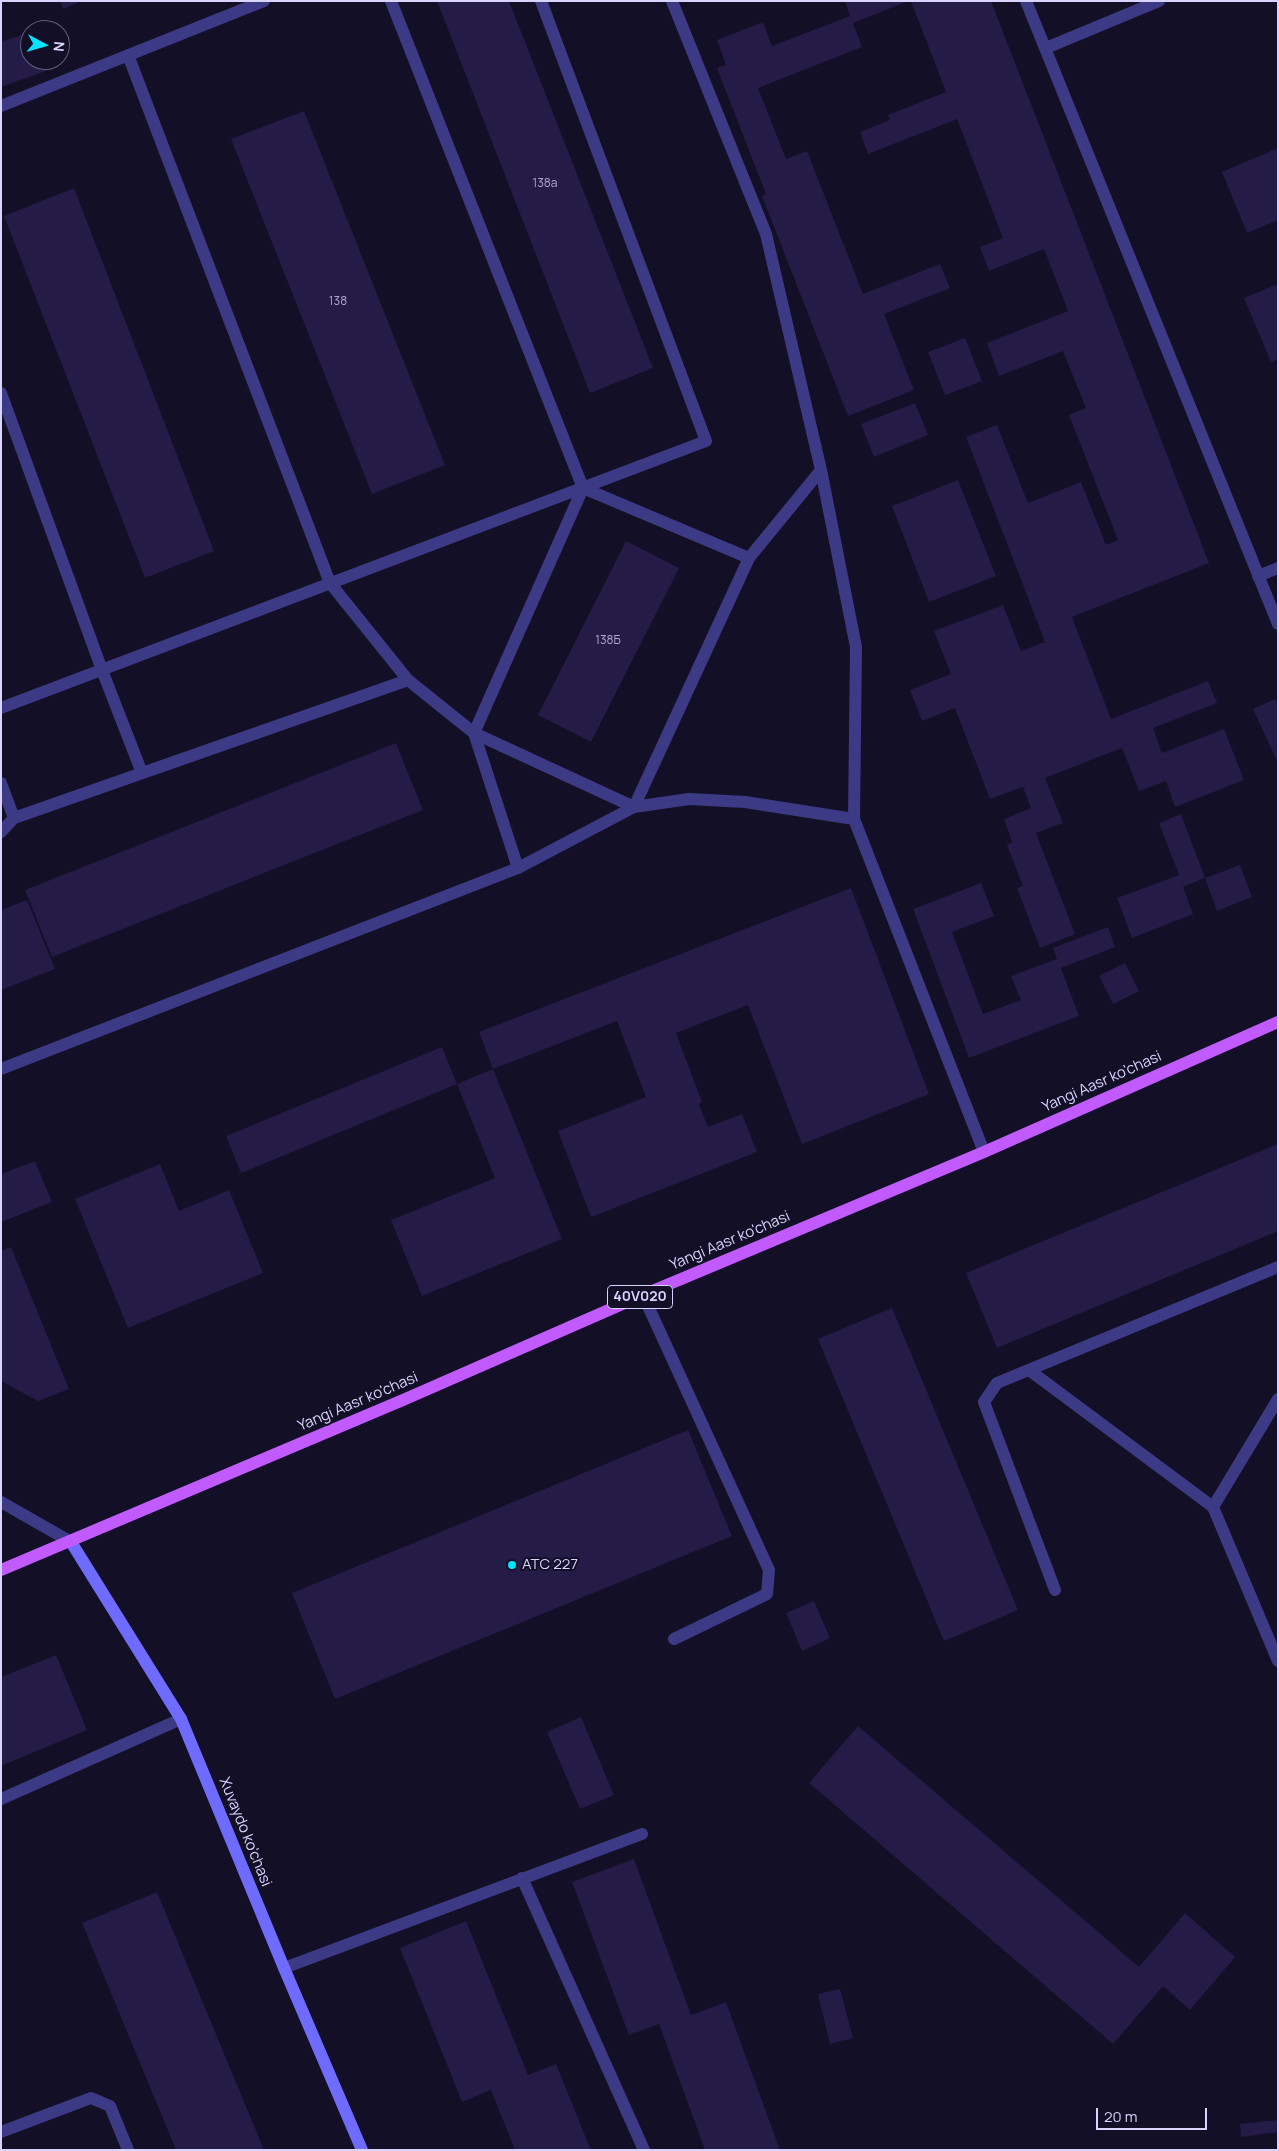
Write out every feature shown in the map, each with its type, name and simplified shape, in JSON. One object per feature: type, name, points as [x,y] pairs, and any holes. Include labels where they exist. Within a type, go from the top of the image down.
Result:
[{"type":"main road","name":"Yangi Aasr ko'chasi","points":[[1,1570],[71,1542],[643,1295],[984,1152],[1278,1022]]},
{"type":"street","points":[[1,106],[264,1]]},
{"type":"street","points":[[391,1],[583,488],[474,733],[518,868]]},
{"type":"street","points":[[1,708],[706,441],[541,1]]},
{"type":"street","points":[[672,1],[766,234],[821,470],[856,647],[854,818],[984,1152]]},
{"type":"street","points":[[1026,1],[1278,624]]},
{"type":"street","points":[[1046,48],[1159,1]]},
{"type":"street","points":[[128,55],[330,583],[408,680],[474,733],[634,807]]},
{"type":"street","points":[[1,393],[142,774]]},
{"type":"street","points":[[634,807],[749,558],[821,470]]},
{"type":"street","points":[[583,488],[749,558]]},
{"type":"street","points":[[1258,576],[1278,568]]},
{"type":"street","points":[[1,832],[14,818],[408,680]]},
{"type":"street","points":[[1,783],[14,818]]},
{"type":"street","points":[[1,1069],[518,868],[634,807],[689,799],[744,802],[854,818]]},
{"type":"street","points":[[1055,1590],[984,1402],[997,1383],[1278,1267]]},
{"type":"street","points":[[643,1295],[768,1570],[767,1594],[674,1639]]},
{"type":"street","points":[[1030,1370],[1213,1507],[1278,1661]]},
{"type":"street","points":[[1213,1507],[1278,1399]]},
{"type":"street","points":[[1,1502],[71,1542]]},
{"type":"street","name":"Xuvaydo ko'chasi","points":[[71,1542],[181,1719],[362,2150]]},
{"type":"street","points":[[1,1799],[181,1719]]},
{"type":"street","points":[[284,1968],[642,1834]]},
{"type":"street","points":[[522,1878],[644,2150]]},
{"type":"street","points":[[1,2132],[91,2098],[110,2106],[128,2150]]},
{"type":"building","points":[[60,1],[82,1],[63,9]]},
{"type":"building","points":[[437,1],[509,1],[653,368],[590,393]]},
{"type":"building","points":[[845,1],[909,1],[853,23],[862,47],[758,88],[786,159],[807,151],[863,294],[940,264],[950,288],[884,314],[914,390],[848,416],[762,196],[766,194],[717,68],[726,65],[717,40],[763,22],[772,46],[850,16]]},
{"type":"building","points":[[911,1],[991,1],[1209,563],[1072,617],[1111,719],[1208,681],[1217,703],[1153,728],[1162,753],[1224,729],[1244,780],[1175,807],[1166,781],[1139,791],[1122,748],[1045,778],[1063,823],[1036,833],[1075,934],[1040,948],[1017,888],[1023,886],[1007,845],[1012,842],[1004,819],[1031,808],[1023,787],[990,799],[955,708],[922,721],[910,690],[951,674],[934,631],[1003,605],[1021,651],[1045,642],[966,437],[997,425],[1028,503],[1081,482],[1106,545],[1118,540],[1069,415],[1086,408],[1063,351],[999,376],[987,343],[1068,311],[1044,249],[989,271],[980,247],[1003,238],[957,119],[868,154],[860,132],[890,120],[888,115],[946,92]]},
{"type":"building","points":[[20,35],[20,70],[49,70],[1,87],[1,42]]},
{"type":"building","points":[[304,111],[445,465],[372,494],[231,139]]},
{"type":"building","points":[[1278,148],[1278,220],[1247,233],[1222,172]]},
{"type":"building","points":[[74,188],[214,551],[145,578],[4,216]]},
{"type":"building","points":[[1278,284],[1278,359],[1271,362],[1244,298]]},
{"type":"building","points":[[965,338],[982,381],[945,395],[928,352]]},
{"type":"building","points":[[915,403],[928,435],[874,457],[861,424]]},
{"type":"building","points":[[958,480],[996,576],[929,602],[892,506]]},
{"type":"building","points":[[626,541],[679,568],[591,742],[538,715]]},
{"type":"building","points":[[1275,699],[1278,704],[1278,763],[1253,709]]},
{"type":"building","points":[[396,743],[423,810],[52,957],[25,890]]},
{"type":"building","points":[[1181,814],[1205,878],[1183,887],[1193,914],[1132,938],[1117,898],[1179,875],[1159,823]]},
{"type":"building","points":[[1240,865],[1252,897],[1217,911],[1205,878]]},
{"type":"building","points":[[981,883],[994,916],[952,932],[983,1014],[1021,1000],[1011,976],[1057,959],[1053,948],[1108,927],[1115,947],[1061,968],[1079,1016],[969,1058],[913,909]]},
{"type":"building","points":[[851,888],[929,1094],[802,1144],[748,1005],[676,1033],[702,1102],[699,1104],[708,1127],[742,1114],[757,1152],[591,1217],[558,1131],[646,1097],[617,1021],[493,1069],[479,1032]]},
{"type":"building","points":[[27,900],[55,969],[1,990],[1,910]]},
{"type":"building","points":[[1125,963],[1139,991],[1113,1004],[1099,976]]},
{"type":"building","points":[[442,1047],[457,1084],[241,1173],[226,1136]]},
{"type":"building","points":[[493,1069],[562,1239],[422,1296],[391,1220],[495,1178],[457,1084]]},
{"type":"building","points":[[1278,1144],[1278,1231],[997,1348],[966,1273]]},
{"type":"building","points":[[35,1161],[52,1202],[1,1222],[1,1174]]},
{"type":"building","points":[[160,1164],[179,1211],[229,1190],[263,1273],[128,1328],[75,1199]]},
{"type":"building","points":[[11,1247],[69,1389],[38,1401],[1,1381],[1,1251]]},
{"type":"building","points":[[892,1308],[1018,1610],[944,1641],[818,1339]]},
{"type":"building","name":"АТС 227","points":[[688,1430],[732,1536],[335,1699],[292,1593]]},
{"type":"building","points":[[814,1601],[830,1638],[802,1651],[786,1613]]},
{"type":"building","points":[[56,1655],[87,1730],[1,1766],[1,1677]]},
{"type":"building","points":[[581,1717],[614,1795],[580,1809],[547,1732]]},
{"type":"building","points":[[858,1726],[1139,1967],[1185,1913],[1235,1957],[1190,2010],[1163,1986],[1113,2044],[809,1783]]},
{"type":"building","points":[[634,1859],[691,2015],[726,2002],[780,2150],[705,2150],[659,2024],[629,2035],[572,1882]]},
{"type":"building","points":[[157,1892],[264,2150],[176,2150],[82,1923]]},
{"type":"building","points":[[466,1921],[528,2075],[556,2064],[591,2150],[515,2150],[491,2090],[462,2102],[400,1948]]},
{"type":"building","points":[[840,1989],[853,2038],[830,2044],[818,1994]]},
{"type":"building","points":[[1278,2120],[1278,2132],[1241,2137],[1240,2124]]},
{"type":"place","name":"АТС 227","points":[[512,1565]]}]
